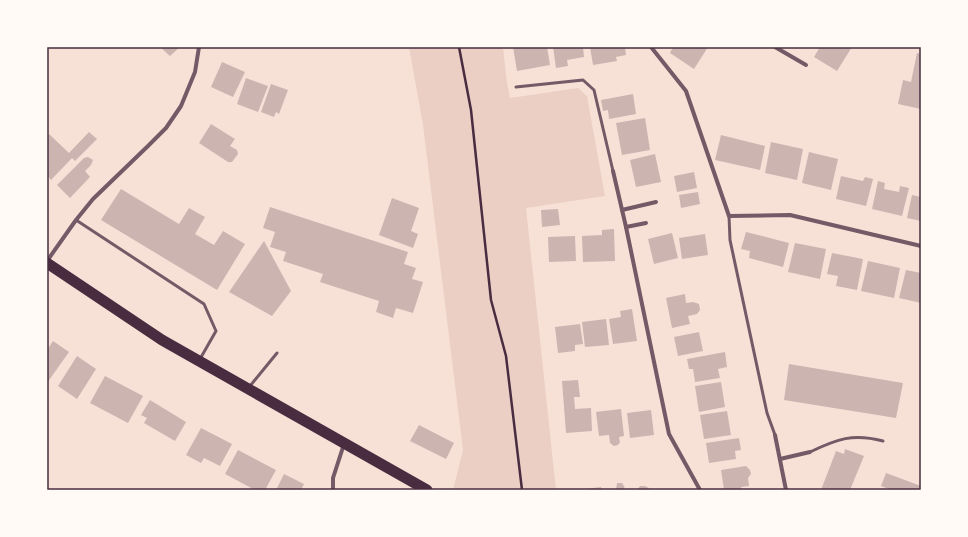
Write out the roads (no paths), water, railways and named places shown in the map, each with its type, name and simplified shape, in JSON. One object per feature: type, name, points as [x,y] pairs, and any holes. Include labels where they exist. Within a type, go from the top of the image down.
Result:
[{"type":"highway","points":[[47,262],[162,340],[345,442],[427,490]]},
{"type":"street","points":[[47,262],[93,198],[166,128],[181,106],[195,72],[199,47]]},
{"type":"street","points":[[651,47],[686,91],[729,216],[790,215],[921,246]]},
{"type":"street","points":[[775,47],[806,65]]},
{"type":"street","points":[[613,171],[669,434],[700,490]]},
{"type":"street","points":[[622,210],[656,202]]},
{"type":"street","points":[[626,227],[646,223]]},
{"type":"street","points":[[774,435],[786,490]]},
{"type":"street","points":[[333,490],[333,478],[345,442]]},
{"type":"street","points":[[780,459],[810,452]]},
{"type":"lane","points":[[516,87],[584,80],[594,90],[613,171]]},
{"type":"lane","points":[[729,216],[730,240],[767,413],[774,435]]},
{"type":"lane","points":[[76,220],[204,304],[216,331],[199,361]]},
{"type":"lane","points":[[248,389],[277,354]]},
{"type":"lane","points":[[810,452],[852,437],[872,438],[883,441]]}]
